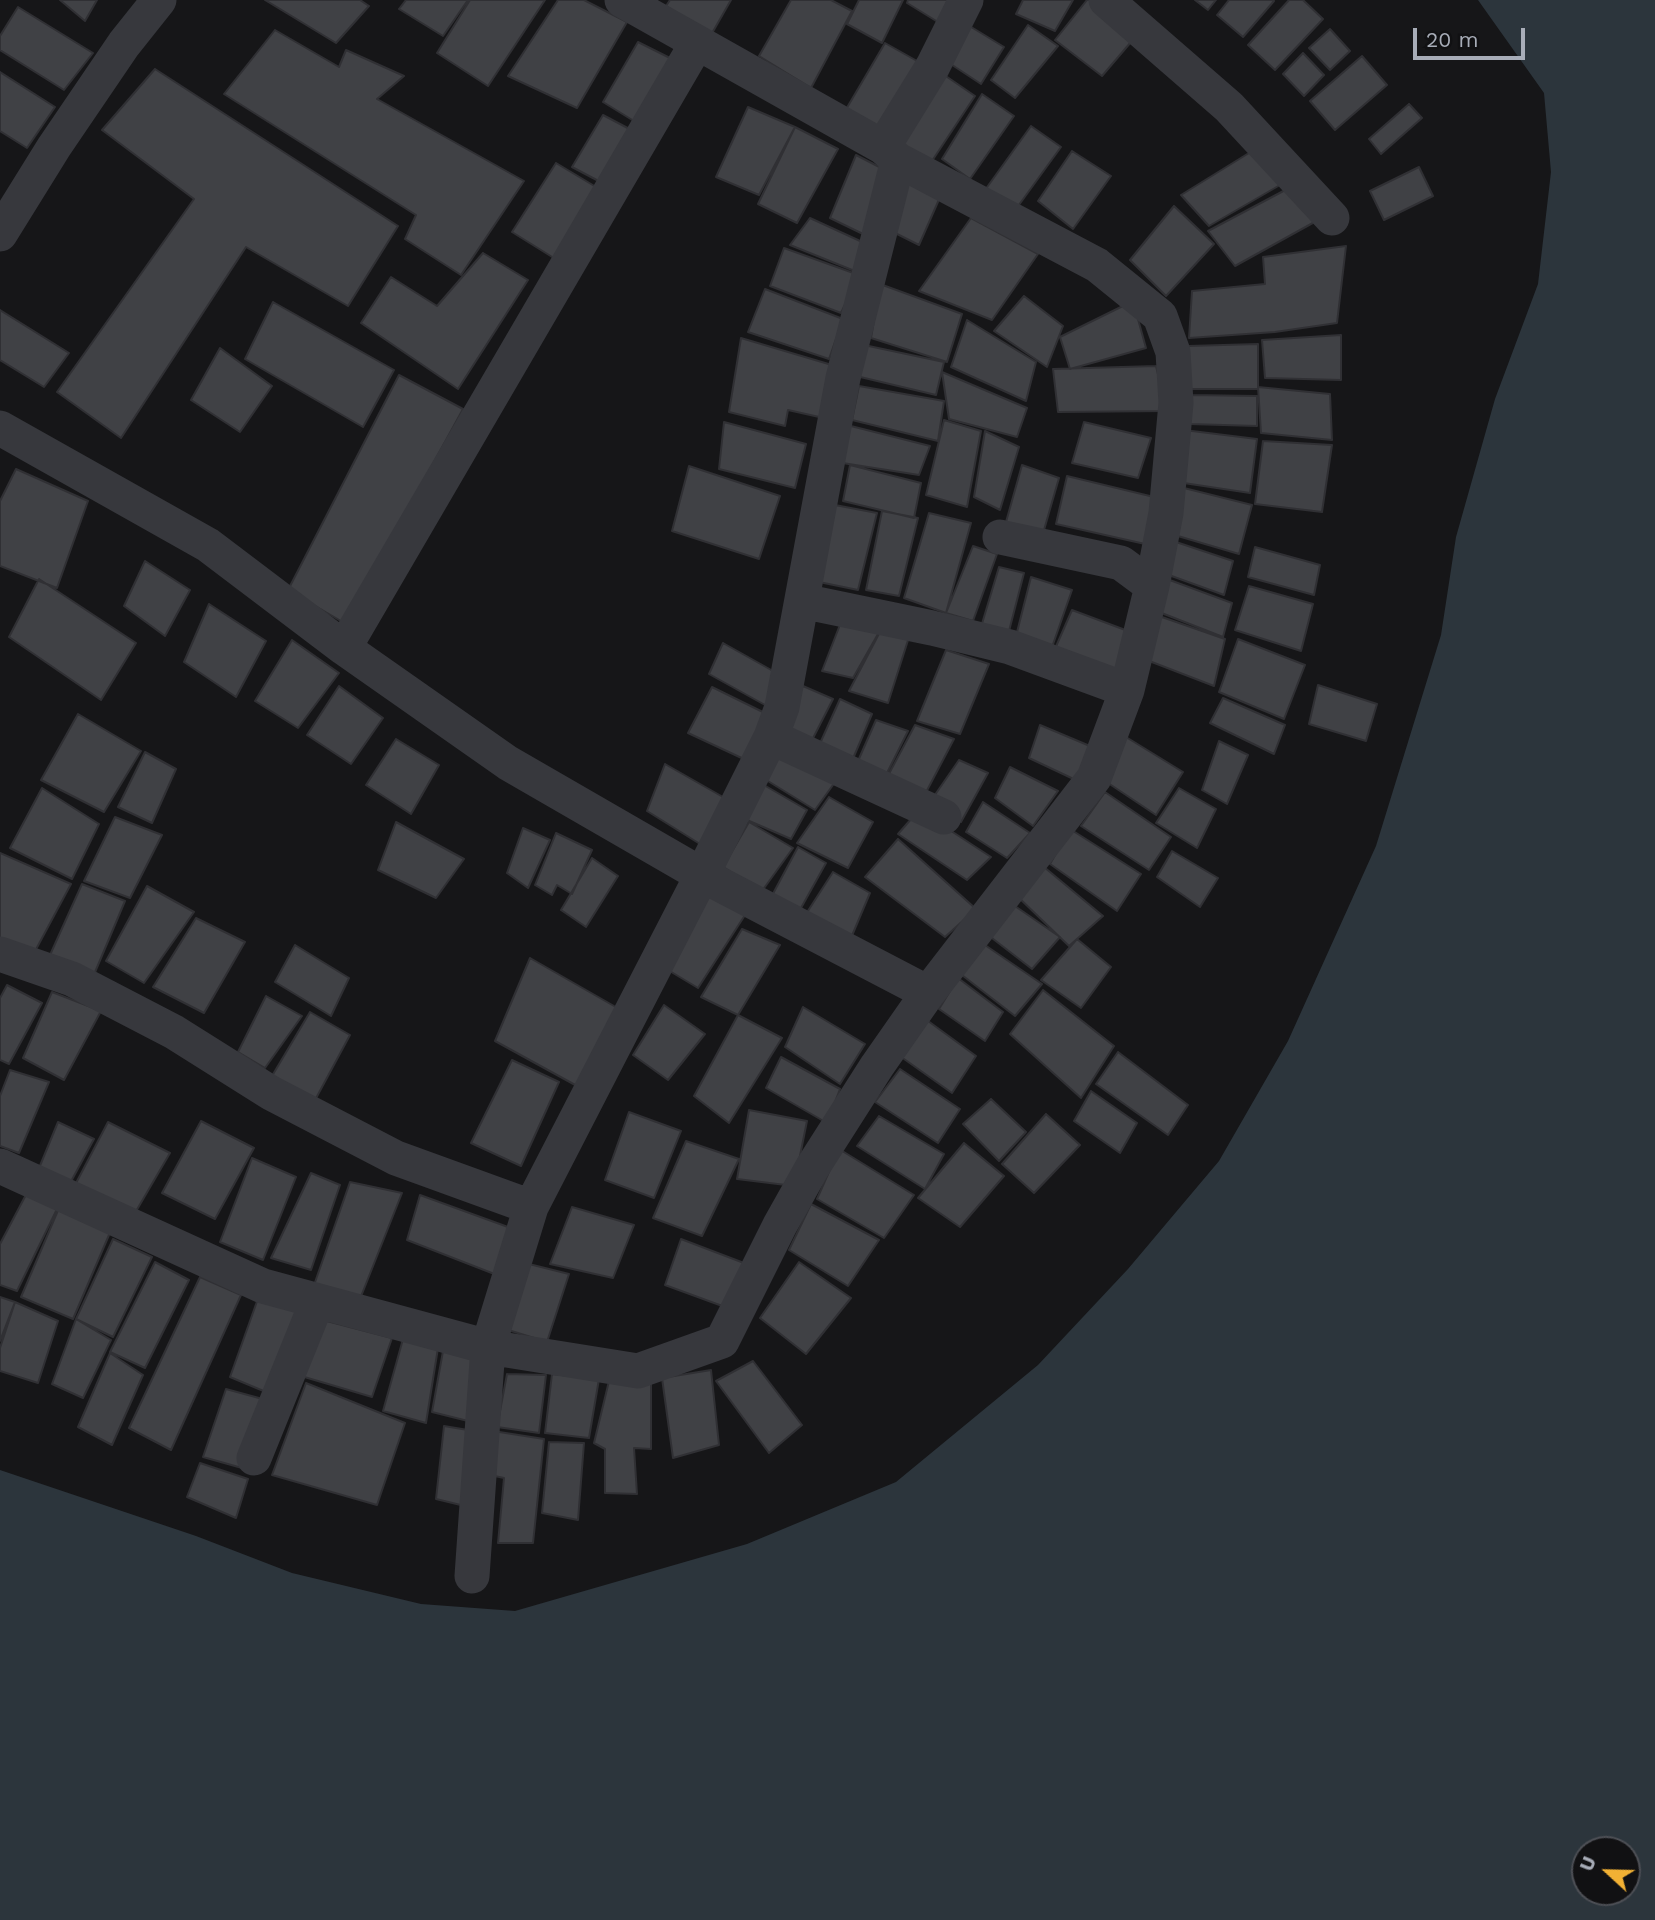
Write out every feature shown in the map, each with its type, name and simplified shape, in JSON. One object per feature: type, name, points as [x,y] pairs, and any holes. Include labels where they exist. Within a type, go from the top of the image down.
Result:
[{"type":"street","points":[[0,234],[116,55],[159,0]]},
{"type":"street","points":[[472,1576],[488,1347],[531,1208],[702,875],[771,737],[782,708],[843,378],[890,153],[966,0]]},
{"type":"street","points":[[1106,0],[1229,107],[1332,218]]},
{"type":"street","points":[[0,1166],[263,1286],[488,1347],[638,1371],[722,1341],[780,1225],[877,1066],[928,993],[1094,778],[1127,691],[1166,513],[1176,403],[1173,352],[1160,316],[1097,265],[890,153],[697,44],[633,3]]},
{"type":"street","points":[[344,649],[697,44]]},
{"type":"street","points":[[0,428],[208,545],[344,649],[508,763],[702,875],[928,993]]},
{"type":"street","points":[[1000,537],[1121,563],[1152,586]]},
{"type":"street","points":[[802,601],[1010,647],[1127,691]]},
{"type":"street","points":[[771,737],[944,817]]},
{"type":"street","points":[[0,954],[72,979],[152,1020],[271,1093],[396,1158],[531,1208]]},
{"type":"street","points":[[254,1458],[317,1302]]},
{"type":"shaded area","points":[[1478,0],[1655,0],[1655,1920],[0,1920],[0,1470],[196,1536],[292,1573],[421,1604],[515,1611],[747,1544],[896,1482],[1038,1365],[1128,1269],[1219,1161],[1288,1041],[1376,846],[1441,635],[1456,537],[1495,399],[1538,284],[1551,172],[1544,93]]},
{"type":"building","points":[[60,0],[97,0],[85,21]]},
{"type":"building","points":[[265,0],[360,0],[369,6],[336,43]]},
{"type":"building","points":[[406,0],[468,0],[443,36],[399,9]]},
{"type":"building","points":[[470,0],[545,0],[488,86],[437,53]]},
{"type":"building","points":[[558,0],[584,0],[627,22],[577,108],[508,76]]},
{"type":"building","points":[[670,0],[731,0],[711,35],[666,6]]},
{"type":"building","points":[[791,0],[831,0],[852,11],[811,88],[759,56]]},
{"type":"building","points":[[859,0],[903,0],[882,43],[847,24]]},
{"type":"building","points":[[908,0],[958,0],[946,27],[907,3]]},
{"type":"building","points":[[1023,0],[1073,0],[1055,31],[1016,14]]},
{"type":"building","points":[[1087,0],[1096,0],[1137,35],[1102,76],[1055,40]]},
{"type":"building","points":[[1195,0],[1216,0],[1208,10]]},
{"type":"building","points":[[1229,0],[1274,1],[1243,37],[1217,15]]},
{"type":"building","points":[[1289,0],[1303,0],[1323,19],[1275,70],[1248,45]]},
{"type":"building","points":[[18,7],[93,53],[64,90],[0,50],[0,36]]},
{"type":"building","points":[[963,22],[1004,47],[981,84],[943,59]]},
{"type":"building","points":[[1028,25],[1058,46],[1015,98],[991,80]]},
{"type":"building","points":[[1330,29],[1350,51],[1330,70],[1309,48]]},
{"type":"building","points":[[275,30],[339,67],[346,50],[404,76],[377,99],[524,181],[461,275],[405,239],[416,215],[224,94]]},
{"type":"building","points":[[638,42],[680,63],[642,126],[603,102]]},
{"type":"building","points":[[885,43],[926,66],[882,136],[845,111]]},
{"type":"building","points":[[1303,53],[1324,75],[1304,96],[1283,74]]},
{"type":"building","points":[[1362,56],[1387,85],[1335,130],[1310,101]]},
{"type":"building","points":[[155,69],[398,226],[348,306],[246,247],[121,438],[57,392],[194,199],[102,130]]},
{"type":"building","points":[[937,70],[975,96],[930,164],[895,140]]},
{"type":"building","points":[[0,72],[55,107],[27,148],[0,131]]},
{"type":"building","points":[[982,94],[1014,116],[970,179],[942,159]]},
{"type":"building","points":[[1409,104],[1422,118],[1381,154],[1369,139]]},
{"type":"building","points":[[748,107],[795,127],[759,195],[716,177]]},
{"type":"building","points":[[603,115],[639,134],[608,186],[572,167]]},
{"type":"building","points":[[1031,126],[1061,147],[1016,209],[985,190]]},
{"type":"building","points":[[795,127],[838,149],[797,223],[758,204]]},
{"type":"building","points":[[1257,148],[1287,181],[1209,226],[1181,195]]},
{"type":"building","points":[[1072,151],[1111,176],[1073,229],[1038,201]]},
{"type":"building","points":[[856,155],[891,173],[865,235],[830,218]]},
{"type":"building","points":[[556,163],[601,190],[557,260],[512,232]]},
{"type":"building","points":[[1419,167],[1433,196],[1384,220],[1370,191]]},
{"type":"building","points":[[906,179],[941,195],[919,245],[889,230]]},
{"type":"building","points":[[1289,188],[1320,219],[1235,266],[1208,231]]},
{"type":"building","points":[[1174,206],[1214,244],[1166,296],[1130,260]]},
{"type":"building","points":[[810,218],[871,246],[862,274],[790,245]]},
{"type":"building","points":[[971,218],[1038,254],[992,320],[919,291]]},
{"type":"building","points":[[1346,246],[1337,323],[1275,332],[1189,338],[1192,291],[1265,284],[1263,257]]},
{"type":"building","points":[[784,248],[859,275],[841,313],[770,286]]},
{"type":"building","points":[[483,253],[528,280],[458,389],[361,323],[391,277],[437,306]]},
{"type":"building","points":[[880,284],[962,314],[947,362],[871,338]]},
{"type":"building","points":[[765,289],[843,319],[829,359],[748,332]]},
{"type":"building","points":[[1024,296],[1063,326],[1047,367],[994,331]]},
{"type":"building","points":[[1133,301],[1146,348],[1070,369],[1060,337]]},
{"type":"building","points":[[273,302],[394,370],[363,427],[245,359]]},
{"type":"building","points":[[0,310],[69,353],[44,387],[0,360]]},
{"type":"building","points":[[967,320],[1036,362],[1026,401],[951,367]]},
{"type":"building","points":[[1341,335],[1341,380],[1265,378],[1262,340]]},
{"type":"building","points":[[741,338],[842,368],[828,419],[788,410],[785,426],[729,412]]},
{"type":"building","points":[[1258,344],[1258,389],[1190,389],[1188,346]]},
{"type":"building","points":[[864,345],[944,362],[936,395],[856,376]]},
{"type":"building","points":[[220,348],[272,386],[240,432],[191,400]]},
{"type":"building","points":[[1156,366],[1167,411],[1058,412],[1053,369]]},
{"type":"building","points":[[942,372],[1027,408],[1017,437],[949,419]]},
{"type":"building","points":[[399,375],[463,409],[346,624],[288,590]]},
{"type":"building","points":[[859,386],[944,401],[938,441],[852,420]]},
{"type":"building","points":[[1258,387],[1330,394],[1332,440],[1261,433]]},
{"type":"building","points":[[1191,395],[1257,396],[1257,426],[1189,424]]},
{"type":"building","points":[[944,420],[981,431],[967,507],[926,495]]},
{"type":"building","points":[[724,422],[806,444],[795,488],[719,469]]},
{"type":"building","points":[[1084,422],[1151,438],[1138,478],[1072,463]]},
{"type":"building","points":[[843,424],[930,446],[919,475],[836,462]]},
{"type":"building","points":[[1184,430],[1257,439],[1250,493],[1177,482]]},
{"type":"building","points":[[985,431],[1019,447],[1000,510],[974,497]]},
{"type":"building","points":[[1263,441],[1332,445],[1322,512],[1255,504]]},
{"type":"building","points":[[850,465],[921,483],[914,518],[843,501]]},
{"type":"building","points":[[1022,465],[1059,478],[1042,537],[1006,522]]},
{"type":"building","points":[[689,466],[780,496],[759,559],[672,531]]},
{"type":"building","points":[[16,469],[88,501],[57,588],[0,566],[0,501]]},
{"type":"building","points":[[1067,476],[1154,497],[1145,544],[1056,524]]},
{"type":"building","points":[[1184,488],[1252,505],[1239,554],[1171,534]]},
{"type":"building","points":[[835,505],[877,513],[858,590],[819,582]]},
{"type":"building","points":[[882,511],[918,518],[899,596],[866,590]]},
{"type":"building","points":[[929,513],[971,523],[946,613],[904,598]]},
{"type":"building","points":[[1173,541],[1233,561],[1224,595],[1166,574]]},
{"type":"building","points":[[973,546],[997,554],[973,621],[946,613]]},
{"type":"building","points":[[1255,547],[1320,565],[1314,595],[1248,577]]},
{"type":"building","points":[[145,561],[190,590],[165,636],[124,606]]},
{"type":"building","points":[[999,567],[1024,573],[1008,635],[981,627]]},
{"type":"building","points":[[1031,577],[1072,590],[1050,653],[1015,640]]},
{"type":"building","points":[[39,579],[136,643],[101,700],[9,637]]},
{"type":"building","points":[[1167,579],[1232,603],[1223,637],[1159,612]]},
{"type":"building","points":[[1249,586],[1313,604],[1301,651],[1235,630]]},
{"type":"building","points":[[209,604],[266,641],[236,697],[184,662]]},
{"type":"building","points":[[1072,610],[1136,634],[1119,678],[1054,651]]},
{"type":"building","points":[[1159,616],[1225,639],[1214,686],[1144,659]]},
{"type":"building","points":[[843,617],[882,627],[853,678],[822,671]]},
{"type":"building","points":[[883,626],[910,634],[888,703],[849,691]]},
{"type":"building","points":[[1238,639],[1305,665],[1284,719],[1219,692]]},
{"type":"building","points":[[292,640],[339,673],[298,728],[255,701]]},
{"type":"building","points":[[723,643],[782,676],[774,710],[709,674]]},
{"type":"building","points":[[946,650],[989,664],[960,734],[917,721]]},
{"type":"building","points":[[1318,685],[1377,704],[1366,741],[1309,724]]},
{"type":"building","points":[[339,686],[383,718],[351,764],[307,735]]},
{"type":"building","points":[[803,686],[833,699],[808,748],[778,735]]},
{"type":"building","points":[[712,687],[773,717],[748,761],[688,733]]},
{"type":"building","points":[[1223,698],[1285,725],[1274,754],[1210,723]]},
{"type":"building","points":[[840,699],[872,714],[849,768],[813,759]]},
{"type":"building","points":[[78,714],[141,751],[104,812],[41,780]]},
{"type":"building","points":[[876,720],[908,731],[882,783],[854,770]]},
{"type":"building","points":[[915,725],[954,739],[922,800],[884,783]]},
{"type":"building","points":[[1040,725],[1097,749],[1082,783],[1029,758]]},
{"type":"building","points":[[1126,737],[1183,772],[1156,815],[1102,779]]},
{"type":"building","points":[[396,739],[439,765],[411,814],[366,785]]},
{"type":"building","points":[[1219,741],[1248,755],[1227,804],[1202,790]]},
{"type":"building","points":[[779,750],[838,778],[815,810],[763,778]]},
{"type":"building","points":[[145,752],[176,769],[152,823],[118,807]]},
{"type":"building","points":[[959,760],[988,773],[961,822],[930,802]]},
{"type":"building","points":[[665,764],[730,801],[700,844],[647,811]]},
{"type":"building","points":[[1010,767],[1058,791],[1033,826],[995,798]]},
{"type":"building","points":[[757,781],[807,810],[791,839],[733,814]]},
{"type":"building","points":[[42,788],[99,824],[72,879],[10,848]]},
{"type":"building","points":[[1179,788],[1216,809],[1197,848],[1156,823]]},
{"type":"building","points":[[1105,792],[1171,837],[1149,870],[1081,826]]},
{"type":"building","points":[[829,797],[873,822],[848,868],[797,843]]},
{"type":"building","points":[[983,802],[1030,833],[1007,858],[966,832]]},
{"type":"building","points":[[919,810],[991,857],[967,880],[898,834]]},
{"type":"building","points":[[115,817],[162,835],[130,898],[84,881]]},
{"type":"building","points":[[396,822],[464,859],[436,898],[378,870]]},
{"type":"building","points":[[749,822],[793,848],[762,891],[723,867]]},
{"type":"building","points":[[523,828],[550,840],[528,888],[507,873]]},
{"type":"building","points":[[1070,829],[1141,874],[1117,911],[1050,864]]},
{"type":"building","points":[[556,833],[592,850],[572,894],[557,885],[552,895],[535,885]]},
{"type":"building","points":[[898,839],[976,909],[945,937],[865,877]]},
{"type":"building","points":[[798,847],[826,863],[796,917],[768,903]]},
{"type":"building","points":[[1172,851],[1218,878],[1200,907],[1157,877]]},
{"type":"building","points":[[0,853],[71,884],[33,955],[0,944]]},
{"type":"building","points":[[592,858],[618,876],[586,927],[561,910]]},
{"type":"building","points":[[1044,867],[1103,916],[1069,946],[1017,896]]},
{"type":"building","points":[[833,872],[870,893],[851,938],[804,917]]},
{"type":"building","points":[[82,884],[125,901],[93,977],[50,955]]},
{"type":"building","points":[[147,886],[194,912],[144,983],[106,961]]},
{"type":"building","points":[[709,888],[747,912],[698,988],[668,970]]},
{"type":"building","points":[[1012,904],[1060,937],[1032,969],[988,935]]},
{"type":"building","points":[[196,918],[245,942],[204,1013],[153,987]]},
{"type":"building","points":[[742,929],[780,945],[738,1015],[701,997]]},
{"type":"building","points":[[1077,939],[1111,967],[1081,1008],[1041,980]]},
{"type":"building","points":[[982,943],[1042,984],[1015,1016],[958,972]]},
{"type":"building","points":[[295,945],[349,978],[331,1016],[275,982]]},
{"type":"building","points":[[530,958],[621,1010],[577,1086],[495,1041]]},
{"type":"building","points":[[958,978],[1003,1012],[985,1041],[939,1009]]},
{"type":"building","points":[[7,985],[42,1003],[9,1064],[0,1060],[0,998]]},
{"type":"building","points":[[1043,990],[1114,1046],[1081,1098],[1010,1034]]},
{"type":"building","points":[[52,992],[101,1011],[64,1080],[23,1058]]},
{"type":"building","points":[[266,996],[302,1016],[265,1068],[238,1052]]},
{"type":"building","points":[[664,1005],[705,1034],[668,1080],[633,1055]]},
{"type":"building","points":[[803,1007],[865,1044],[840,1084],[785,1047]]},
{"type":"building","points":[[310,1012],[350,1035],[314,1102],[272,1076]]},
{"type":"building","points":[[738,1015],[782,1038],[729,1123],[694,1096]]},
{"type":"building","points":[[924,1018],[976,1056],[952,1093],[897,1054]]},
{"type":"building","points":[[1118,1052],[1188,1105],[1168,1135],[1096,1084]]},
{"type":"building","points":[[781,1057],[840,1089],[827,1123],[766,1088]]},
{"type":"building","points":[[512,1060],[559,1082],[521,1166],[471,1143]]},
{"type":"building","points":[[900,1069],[960,1109],[938,1143],[875,1102]]},
{"type":"building","points":[[10,1070],[49,1082],[19,1153],[0,1146],[0,1096]]},
{"type":"building","points":[[1091,1091],[1137,1123],[1120,1153],[1074,1121]]},
{"type":"building","points":[[991,1099],[1026,1132],[999,1161],[963,1124]]},
{"type":"building","points":[[749,1110],[807,1121],[794,1186],[737,1179]]},
{"type":"building","points":[[629,1112],[681,1131],[654,1198],[605,1180]]},
{"type":"building","points":[[1046,1114],[1080,1145],[1034,1193],[1002,1164]]},
{"type":"building","points":[[879,1116],[944,1154],[925,1189],[857,1146]]},
{"type":"building","points":[[201,1121],[254,1148],[215,1219],[162,1193]]},
{"type":"building","points":[[58,1122],[94,1139],[68,1187],[37,1173]]},
{"type":"building","points":[[108,1122],[170,1153],[135,1213],[75,1185]]},
{"type":"building","points":[[686,1141],[739,1159],[702,1236],[653,1218]]},
{"type":"building","points":[[964,1143],[1004,1176],[960,1227],[918,1198]]},
{"type":"building","points":[[839,1149],[914,1195],[884,1238],[817,1199]]},
{"type":"building","points":[[252,1158],[296,1177],[263,1260],[220,1242]]},
{"type":"building","points":[[311,1173],[340,1185],[311,1270],[271,1258]]},
{"type":"building","points":[[350,1182],[402,1193],[358,1304],[313,1288]]},
{"type":"building","points":[[29,1189],[59,1205],[17,1291],[0,1285],[0,1244]]},
{"type":"building","points":[[420,1195],[519,1231],[502,1277],[407,1240]]},
{"type":"building","points":[[811,1204],[879,1240],[848,1286],[789,1250]]},
{"type":"building","points":[[572,1207],[634,1225],[613,1278],[550,1264]]},
{"type":"building","points":[[59,1208],[112,1228],[73,1319],[21,1297]]},
{"type":"building","points":[[113,1239],[152,1257],[113,1337],[76,1319]]},
{"type":"building","points":[[681,1239],[744,1263],[725,1307],[665,1285]]},
{"type":"building","points":[[155,1262],[189,1280],[145,1368],[110,1352]]},
{"type":"building","points":[[799,1262],[851,1298],[806,1354],[760,1318]]},
{"type":"building","points":[[525,1263],[569,1274],[547,1342],[505,1329]]},
{"type":"building","points":[[200,1277],[241,1295],[171,1450],[129,1428]]},
{"type":"building","points":[[260,1293],[307,1310],[273,1395],[230,1377]]},
{"type":"building","points":[[0,1297],[15,1302],[0,1341]]},
{"type":"building","points":[[15,1302],[58,1321],[38,1383],[0,1371],[0,1348]]},
{"type":"building","points":[[76,1319],[111,1340],[83,1398],[52,1384]]},
{"type":"building","points":[[319,1319],[392,1338],[372,1397],[301,1376]]},
{"type":"building","points":[[403,1339],[438,1348],[426,1423],[383,1411]]},
{"type":"building","points":[[443,1351],[488,1357],[480,1424],[432,1412]]},
{"type":"building","points":[[110,1353],[143,1375],[112,1445],[78,1427]]},
{"type":"building","points":[[753,1361],[802,1425],[769,1453],[716,1381]]},
{"type":"building","points":[[711,1370],[719,1445],[673,1458],[662,1378]]},
{"type":"building","points":[[507,1374],[546,1375],[539,1433],[497,1427]]},
{"type":"building","points":[[552,1374],[599,1379],[589,1438],[545,1433]]},
{"type":"building","points":[[609,1381],[651,1384],[651,1449],[634,1448],[637,1494],[605,1493],[605,1449],[594,1443]]},
{"type":"building","points":[[306,1383],[405,1423],[377,1505],[272,1475]]},
{"type":"building","points":[[226,1389],[270,1401],[249,1470],[203,1457]]},
{"type":"building","points":[[444,1426],[480,1432],[473,1508],[436,1499]]},
{"type":"building","points":[[493,1431],[544,1439],[533,1543],[498,1543],[504,1478],[490,1475]]},
{"type":"building","points":[[549,1442],[584,1443],[578,1520],[542,1513]]},
{"type":"building","points":[[200,1463],[248,1479],[236,1518],[187,1497]]}]
